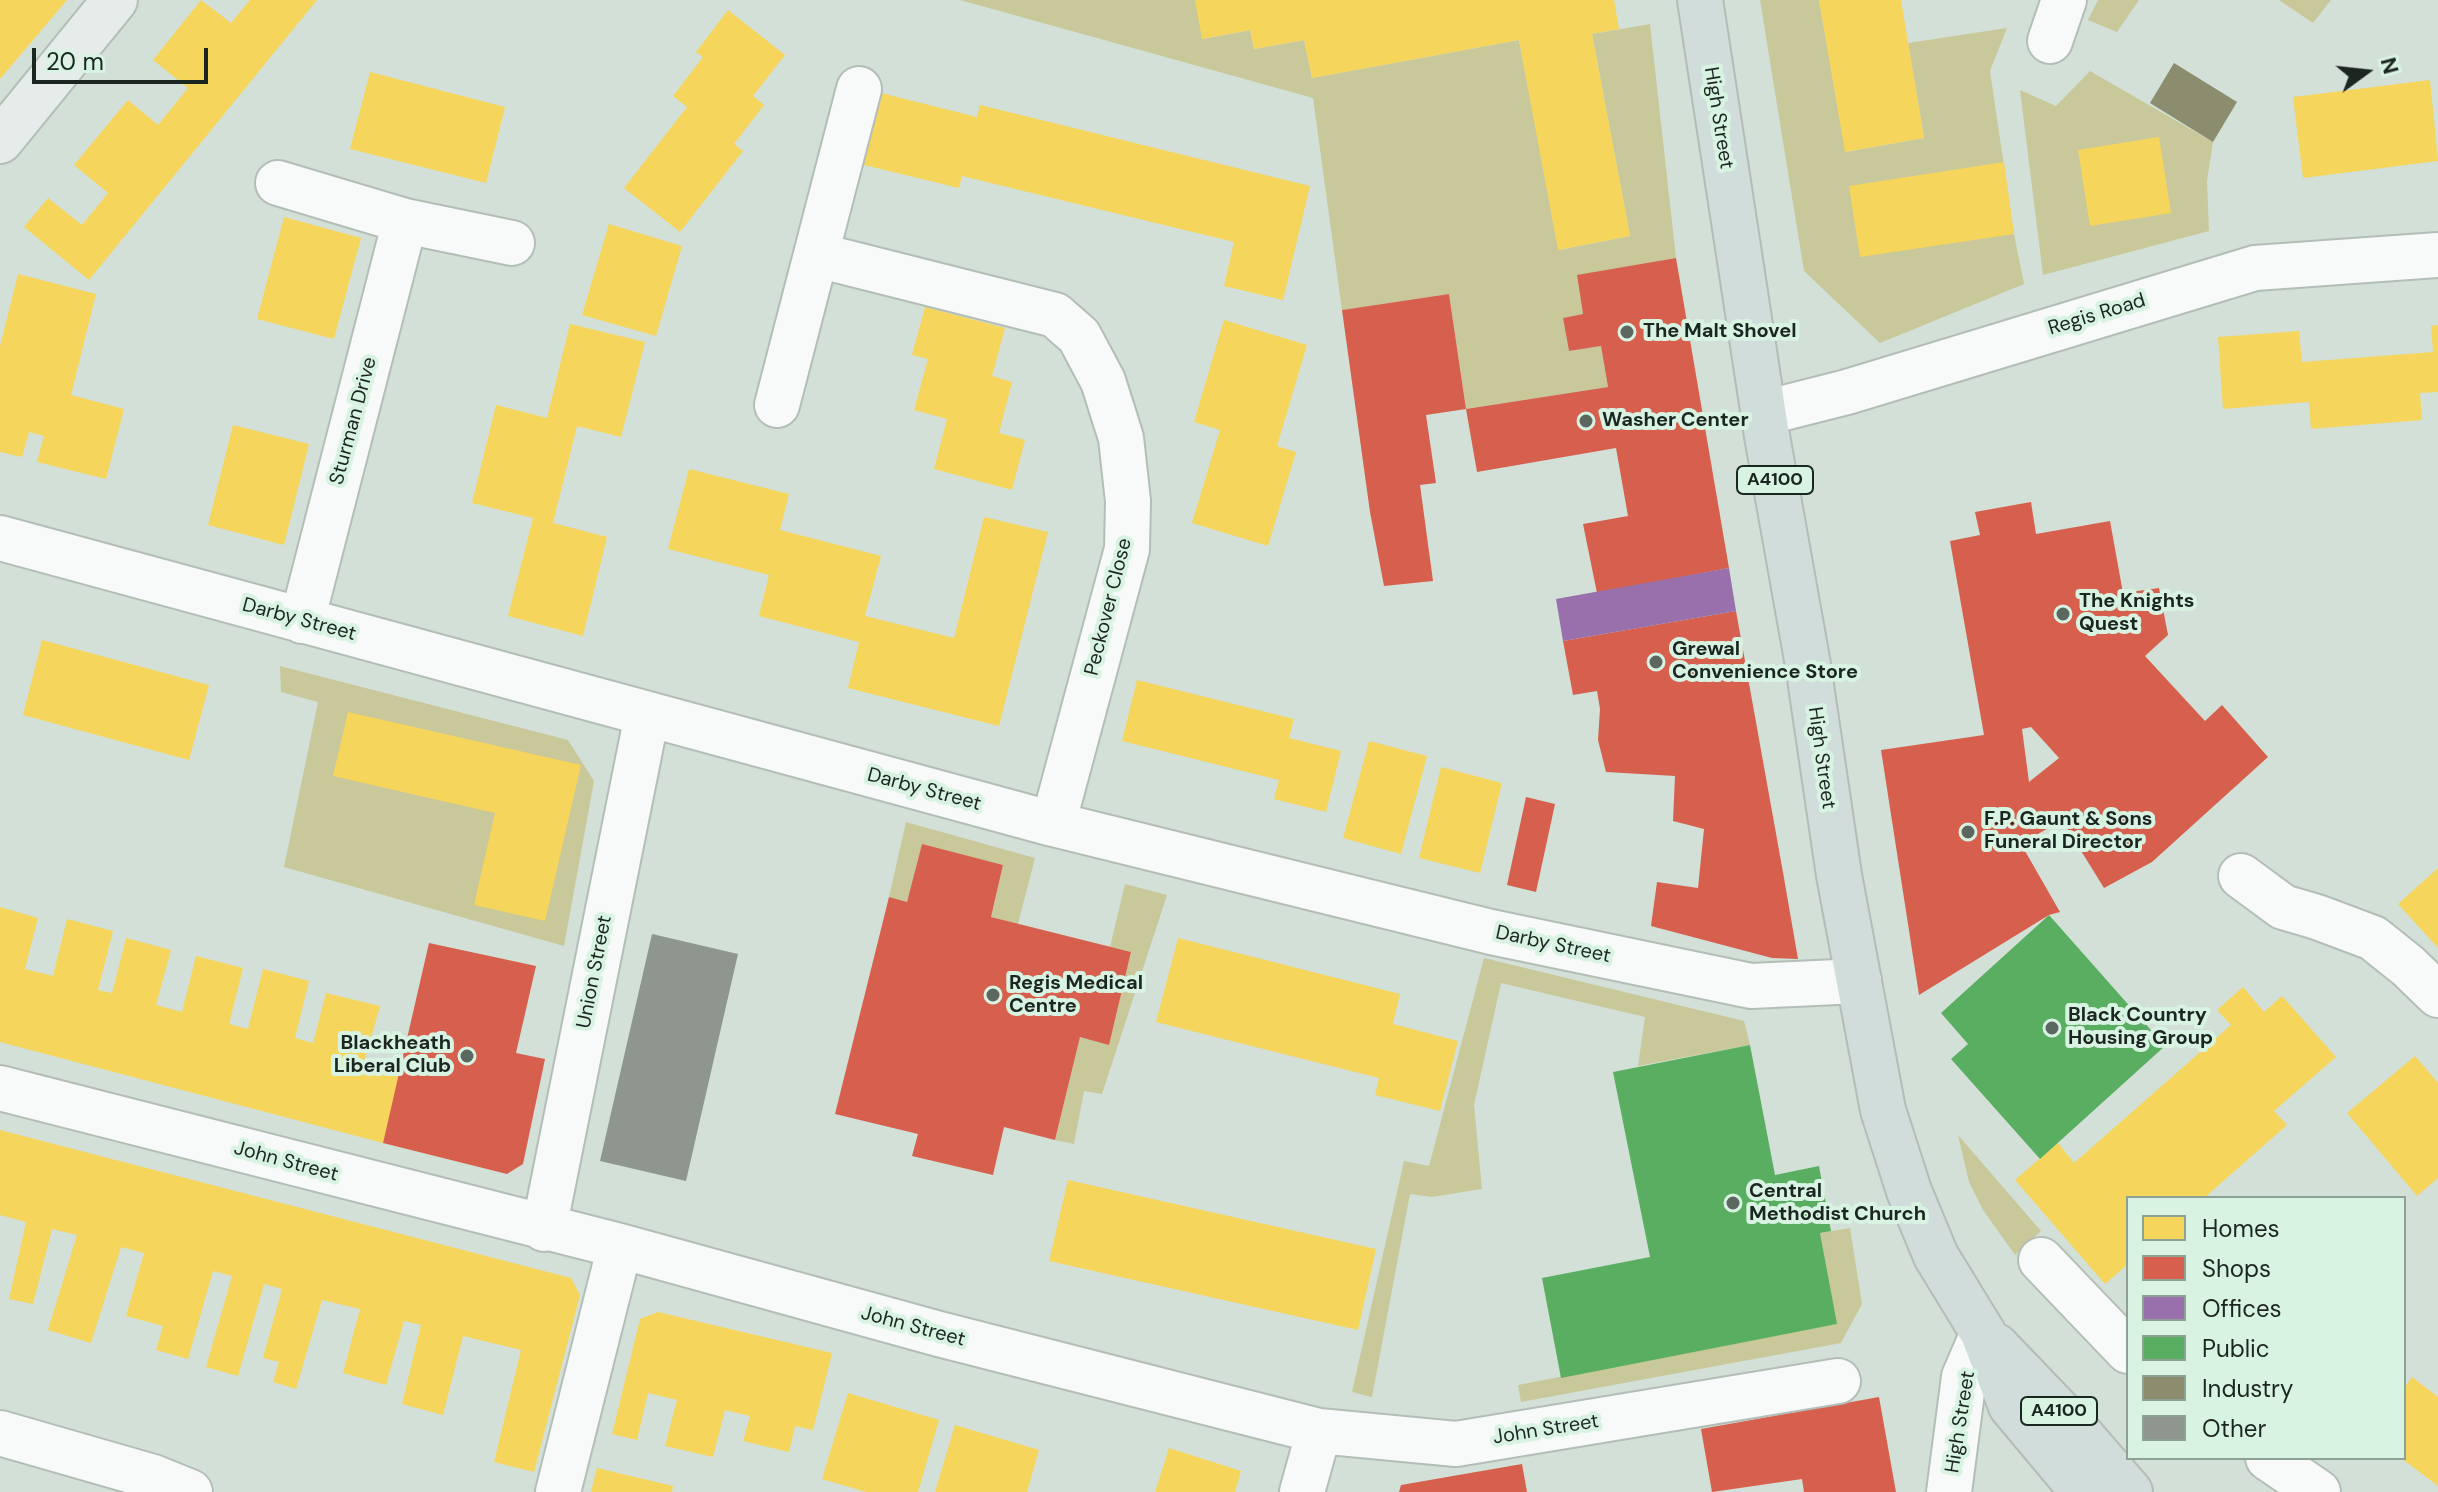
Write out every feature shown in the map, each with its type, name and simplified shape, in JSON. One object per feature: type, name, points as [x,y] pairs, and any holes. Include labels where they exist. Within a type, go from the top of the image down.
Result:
[{"type":"main road","name":"High Street","points":[[1700,0],[1839,875],[1883,1110],[1909,1191],[1936,1256],[1983,1333]]},
{"type":"main road","name":"A4100","points":[[1983,1333],[2011,1406],[2083,1492]]},
{"type":"main road","name":"A4100","points":[[1983,1333],[2072,1425],[2130,1492]]},
{"type":"street","points":[[0,141],[115,0]]},
{"type":"street","points":[[2050,41],[2064,0]]},
{"type":"street","points":[[777,405],[859,89]]},
{"type":"street","points":[[278,183],[405,221],[512,243]]},
{"type":"street","name":"Sturman Drive","points":[[302,621],[405,221]]},
{"type":"street","name":"Peckover Close","points":[[817,255],[1055,315],[1079,336],[1103,381],[1121,438],[1128,501],[1127,549],[1053,824]]},
{"type":"street","name":"Regis Road","points":[[1764,413],[1847,392],[2255,268],[2438,255]]},
{"type":"street","name":"Darby Street","points":[[0,538],[1053,824],[1491,932],[1751,986],[1859,981]]},
{"type":"street","name":"Union Street","points":[[544,1229],[647,715]]},
{"type":"street","points":[[2241,876],[2283,907],[2373,938],[2438,995]]},
{"type":"street","name":"John Street","points":[[0,1088],[620,1246],[939,1334],[1319,1431],[1456,1444],[1838,1381]]},
{"type":"street","points":[[558,1492],[620,1246]]},
{"type":"street","points":[[2041,1260],[2126,1349]]},
{"type":"street","name":"High Street","points":[[1949,1492],[1964,1377],[1983,1333]]},
{"type":"street","points":[[1302,1492],[1319,1431]]},
{"type":"street","points":[[0,1433],[153,1477],[190,1492]]},
{"type":"street","points":[[2271,1460],[2318,1492]]},
{"type":"green space","points":[[960,0],[1195,0],[1203,39],[1250,30],[1254,49],[1304,40],[1312,78],[1519,40],[1559,250],[1630,236],[1592,34],[1650,24],[1676,258],[1577,276],[1583,314],[1563,318],[1569,351],[1601,346],[1608,387],[1466,409],[1449,294],[1342,310],[1313,98]]},
{"type":"green space","points":[[1760,0],[1819,0],[1846,152],[1924,138],[1908,43],[2007,28],[1990,71],[2024,284],[1880,343],[1804,271]]},
{"type":"green space","points":[[2098,0],[2139,0],[2117,32],[2088,20]]},
{"type":"green space","points":[[2279,0],[2331,0],[2313,23]]},
{"type":"green space","points":[[2090,71],[2213,142],[2207,181],[2209,231],[2043,275],[2020,90],[2056,106]]},
{"type":"green space","points":[[280,666],[568,740],[594,781],[564,946],[284,867],[318,702],[281,692]]},
{"type":"green space","points":[[906,822],[1035,858],[1018,924],[991,917],[1003,865],[922,845],[907,902],[889,897]]},
{"type":"green space","points":[[1125,884],[1167,895],[1102,1094],[1084,1091],[1074,1144],[1055,1140],[1080,1037],[1109,1044],[1131,952],[1110,947]]},
{"type":"green space","points":[[1484,958],[1744,1021],[1750,1045],[1638,1066],[1645,1017],[1501,983],[1474,1105],[1482,1189],[1432,1197],[1410,1194],[1372,1397],[1352,1392],[1404,1161],[1429,1166]]},
{"type":"green space","points":[[1958,1135],[2041,1231],[2015,1255],[1983,1210],[1969,1182]]},
{"type":"green space","points":[[1850,1228],[1862,1304],[1841,1343],[1521,1402],[1518,1385],[1836,1324],[1820,1233]]},
{"type":"building: Homes","points":[[0,0],[67,0],[0,79]]},
{"type":"building: Homes","points":[[201,0],[231,23],[250,0],[317,0],[89,280],[24,227],[48,198],[82,225],[108,193],[74,165],[128,100],[158,125],[188,88],[153,60]]},
{"type":"building: Homes","points":[[1195,0],[1614,0],[1619,29],[1592,34],[1630,236],[1558,250],[1519,40],[1312,78],[1304,40],[1254,49],[1250,30],[1202,39]]},
{"type":"building: Homes","points":[[1819,0],[1901,0],[1924,138],[1845,152]]},
{"type":"building: Homes","points":[[728,10],[785,55],[753,96],[764,105],[734,144],[743,151],[680,232],[624,188],[687,107],[673,96],[703,57],[696,52]]},
{"type":"building: Homes","points":[[370,72],[505,107],[486,183],[350,149]]},
{"type":"building: Homes","points":[[2430,80],[2438,161],[2303,178],[2293,97]]},
{"type":"building: Homes","points":[[877,92],[977,117],[980,105],[1310,186],[1283,300],[1224,286],[1234,242],[962,176],[959,188],[860,164]]},
{"type":"building: Homes","points":[[2159,137],[2171,213],[2090,226],[2078,150]]},
{"type":"building: Homes","points":[[2004,162],[2014,234],[1860,257],[1849,186]]},
{"type":"building: Homes","points":[[284,217],[361,238],[334,339],[257,319]]},
{"type":"building: Homes","points":[[609,224],[682,246],[656,336],[582,315]]},
{"type":"building: Homes","points":[[18,274],[96,294],[71,395],[124,409],[106,479],[37,462],[44,436],[29,432],[22,457],[0,452],[0,346]]},
{"type":"building: Homes","points":[[925,307],[1005,328],[992,376],[1012,382],[999,433],[1025,440],[1012,490],[934,469],[947,419],[914,410],[928,359],[912,355]]},
{"type":"building: Homes","points":[[1224,320],[1307,345],[1277,446],[1296,452],[1268,546],[1192,523],[1220,430],[1194,422]]},
{"type":"building: Homes","points":[[570,324],[645,342],[621,437],[577,426],[553,523],[607,537],[583,636],[508,616],[533,518],[472,503],[496,405],[547,418]]},
{"type":"building: Homes","points":[[2438,325],[2438,392],[2420,393],[2422,420],[2311,429],[2309,402],[2223,409],[2218,337],[2299,331],[2302,362],[2433,352],[2431,326]]},
{"type":"building: Homes","points":[[233,425],[309,444],[284,545],[208,525]]},
{"type":"building: Homes","points":[[689,469],[789,494],[780,530],[881,556],[865,616],[954,638],[984,517],[1048,532],[999,726],[848,688],[859,642],[759,616],[769,575],[668,549]]},
{"type":"building: Homes","points":[[42,640],[209,685],[189,760],[23,715]]},
{"type":"building: Homes","points":[[1137,680],[1294,719],[1289,738],[1341,751],[1326,812],[1274,799],[1279,780],[1122,741]]},
{"type":"building: Homes","points":[[348,712],[581,765],[545,921],[474,905],[495,813],[333,776]]},
{"type":"building: Homes","points":[[1369,741],[1427,756],[1401,854],[1343,838]]},
{"type":"building: Homes","points":[[1441,767],[1502,783],[1480,873],[1419,858]]},
{"type":"building: Homes","points":[[2438,868],[2438,948],[2398,904]]},
{"type":"building: Homes","points":[[0,907],[38,918],[25,969],[53,976],[67,919],[113,931],[98,990],[112,993],[126,938],[171,950],[156,1005],[182,1012],[196,956],[243,968],[229,1024],[248,1029],[263,969],[309,981],[295,1038],[313,1043],[326,993],[380,1006],[365,1059],[402,1069],[383,1143],[0,1042]]},
{"type":"building: Homes","points":[[1178,938],[1400,994],[1393,1024],[1458,1041],[1440,1111],[1375,1095],[1379,1078],[1156,1022]]},
{"type":"building: Homes","points":[[2243,987],[2264,1012],[2282,996],[2336,1057],[2274,1111],[2287,1125],[2206,1196],[2126,1196],[2126,1266],[2105,1284],[2015,1180],[2058,1143],[2074,1163],[2231,1025],[2217,1010]]},
{"type":"building: Homes","points":[[2415,1056],[2438,1083],[2438,1178],[2417,1196],[2347,1113]]},
{"type":"building: Homes","points":[[0,1130],[571,1278],[580,1295],[534,1472],[494,1462],[521,1350],[463,1336],[443,1415],[402,1404],[421,1325],[404,1321],[386,1385],[343,1373],[360,1309],[322,1300],[296,1389],[273,1382],[279,1362],[263,1358],[282,1289],[264,1284],[238,1376],[206,1367],[232,1276],[213,1271],[188,1359],[156,1350],[163,1326],[126,1316],[144,1253],[121,1247],[91,1343],[48,1330],[77,1235],[52,1229],[33,1304],[9,1299],[26,1222],[0,1215]]},
{"type":"building: Homes","points":[[1068,1180],[1376,1249],[1358,1330],[1049,1261]]},
{"type":"building: Homes","points":[[658,1312],[832,1353],[813,1430],[795,1426],[789,1452],[743,1441],[750,1416],[725,1410],[713,1457],[665,1446],[677,1400],[648,1393],[637,1440],[612,1434],[640,1319]]},
{"type":"building: Homes","points":[[2412,1377],[2438,1397],[2438,1486],[2404,1460],[2406,1385]]},
{"type":"building: Homes","points":[[848,1393],[939,1420],[918,1492],[866,1492],[822,1479]]},
{"type":"building: Homes","points":[[955,1425],[1039,1450],[1027,1492],[935,1492]]},
{"type":"building: Homes","points":[[1169,1448],[1241,1471],[1235,1492],[1155,1492]]},
{"type":"building: Homes","points":[[597,1468],[673,1486],[672,1492],[591,1492]]},
{"type":"building: Shops","points":[[1676,258],[1729,568],[1597,593],[1583,524],[1628,516],[1616,448],[1477,472],[1466,409],[1608,387],[1601,346],[1569,351],[1563,318],[1583,314],[1577,275]]},
{"type":"building: Shops","points":[[1449,294],[1466,409],[1426,415],[1436,483],[1420,485],[1433,581],[1384,586],[1370,512],[1342,310]]},
{"type":"building: Shops","points":[[2031,502],[2036,534],[2110,521],[2123,593],[2159,588],[2168,635],[2145,656],[2205,721],[2222,705],[2268,757],[2152,862],[2104,888],[2062,820],[2021,844],[2060,912],[2049,915],[1919,995],[1881,750],[1984,735],[1950,541],[1980,535],[1975,512]],"holes":[[[2031,727],[2059,758],[2029,782],[2022,729]]]},
{"type":"building: Shops","points":[[1736,611],[1798,959],[1772,958],[1651,926],[1657,882],[1698,888],[1704,829],[1673,821],[1675,776],[1606,772],[1598,740],[1600,709],[1597,691],[1573,695],[1563,641]]},
{"type":"building: Shops","points":[[1526,797],[1555,804],[1536,892],[1507,885]]},
{"type":"building: Shops","name":"Regis Medical Centre","points":[[922,844],[1003,865],[991,917],[1131,952],[1109,1045],[1080,1037],[1055,1140],[1004,1127],[993,1175],[912,1156],[918,1134],[835,1114],[889,897],[907,902]]},
{"type":"building: Shops","name":"Blackheath Liberal Club","points":[[429,943],[536,966],[516,1053],[545,1059],[523,1164],[507,1174],[383,1143]]},
{"type":"building: Shops","points":[[1879,1397],[1896,1492],[1804,1492],[1802,1479],[1712,1492],[1701,1429]]},
{"type":"building: Shops","points":[[1522,1464],[1527,1492],[1399,1492],[1401,1485]]},
{"type":"building: Offices","points":[[1729,568],[1736,611],[1563,641],[1556,599]]},
{"type":"building: Public","name":"Black Country Housing Group","points":[[2049,915],[2165,1046],[2040,1159],[1951,1059],[1968,1044],[1941,1013]]},
{"type":"building: Public","name":"Central Methodist Church","points":[[1750,1045],[1775,1175],[1819,1166],[1831,1231],[1820,1233],[1837,1324],[1561,1378],[1542,1278],[1650,1257],[1613,1072]]},
{"type":"building: Industry","points":[[2174,63],[2237,102],[2213,142],[2150,103]]},
{"type":"building: Other","points":[[652,934],[738,954],[686,1181],[600,1161]]},
{"type":"place","name":"The Malt Shovel","points":[[1627,332]]},
{"type":"place","name":"Washer Center","points":[[1586,421]]},
{"type":"place","name":"The Knights Quest","points":[[2063,614]]},
{"type":"place","name":"Grewal Convenience Store","points":[[1656,662]]},
{"type":"place","name":"F.P. Gaunt & Sons Funeral Director","points":[[1968,832]]},
{"type":"place","name":"Regis Medical Centre","points":[[993,995]]},
{"type":"place","name":"Black Country Housing Group","points":[[2052,1028]]},
{"type":"place","name":"Blackheath Liberal Club","points":[[467,1056]]},
{"type":"place","name":"Central Methodist Church","points":[[1733,1203]]}]
